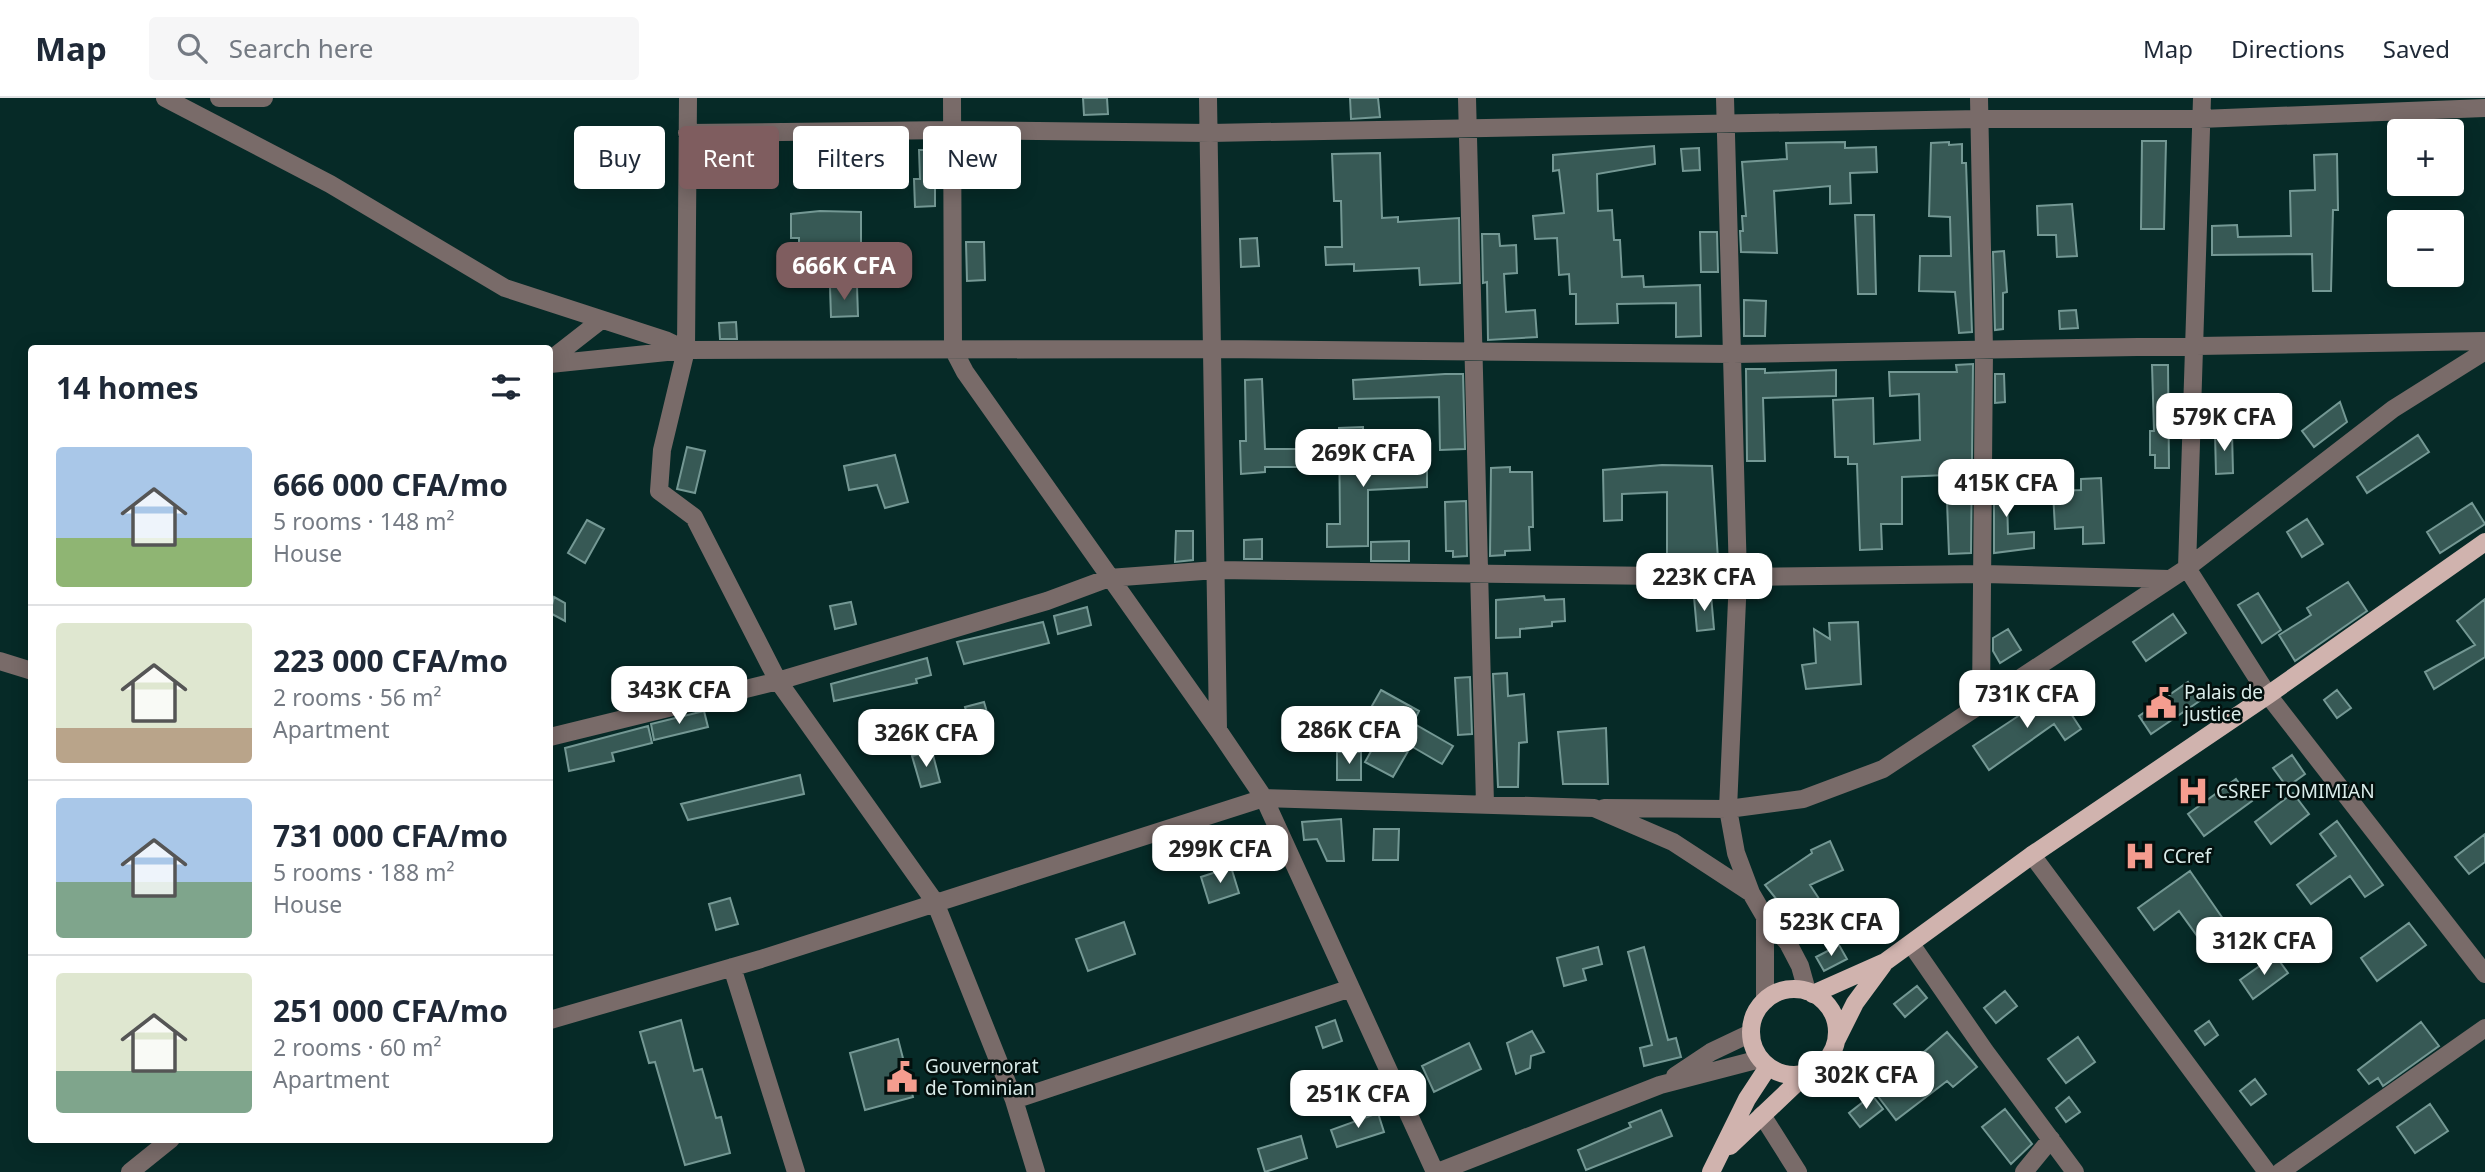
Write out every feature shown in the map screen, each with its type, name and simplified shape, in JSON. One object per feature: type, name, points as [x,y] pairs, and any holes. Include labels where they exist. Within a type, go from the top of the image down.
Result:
[{"type":"main road","points":[[1807,1073],[1788,1075],[1764,1063],[1751,1033],[1757,1010],[1765,1001],[1789,989],[1810,992],[1885,962],[2032,855],[2268,695],[2485,542]]},
{"type":"main road","points":[[1722,1153],[1807,1073],[1823,1064],[1855,1003],[1885,962]]},
{"type":"main road","points":[[1810,992],[1833,1013],[1836,1041]]},
{"type":"main road","points":[[1711,1172],[1764,1063]]},
{"type":"street","points":[[165,98],[330,184],[505,288],[665,340],[686,350]]},
{"type":"street","points":[[219,98],[264,98]]},
{"type":"street","points":[[687,126],[688,98]]},
{"type":"street","points":[[952,98],[953,126]]},
{"type":"street","points":[[1208,98],[1218,730]]},
{"type":"street","points":[[1467,98],[1477,573],[1485,804]]},
{"type":"street","points":[[1725,98],[1738,577],[1728,808],[1736,853],[1751,893],[1765,917],[1788,943],[1810,992]]},
{"type":"street","points":[[1979,98],[1984,350],[1981,704]]},
{"type":"street","points":[[2202,98],[2187,568],[2268,695],[2485,974]]},
{"type":"street","points":[[2200,119],[2217,98]]},
{"type":"street","points":[[1021,131],[1210,133],[1979,119],[2200,119],[2485,108]]},
{"type":"street","points":[[779,132],[923,130]]},
{"type":"street","points":[[687,189],[686,350],[662,450],[659,491],[694,517],[778,681],[935,902],[1014,1100],[1036,1172]]},
{"type":"street","points":[[953,189],[953,349],[965,372],[1264,798],[1436,1172],[1660,1085],[1764,1063]]},
{"type":"street","points":[[553,360],[600,321]]},
{"type":"street","points":[[553,362],[686,350],[1214,349],[1734,354],[2485,341]]},
{"type":"street","points":[[553,1019],[732,967],[1264,798],[1594,808],[1728,808],[1804,799],[1883,769],[2187,568],[2393,409],[2485,351]]},
{"type":"street","points":[[553,736],[778,681],[1047,601],[1109,578],[1216,570],[1738,577],[1984,574],[2169,579]]},
{"type":"street","points":[[0,661],[28,670]]},
{"type":"street","points":[[1594,808],[1673,842],[1751,893]]},
{"type":"street","points":[[2032,855],[2267,1172]]},
{"type":"street","points":[[1765,917],[1765,1001]]},
{"type":"street","points":[[1911,944],[2075,1172]]},
{"type":"street","points":[[732,967],[796,1172]]},
{"type":"street","points":[[1014,1100],[1351,988]]},
{"type":"street","points":[[2280,1172],[2485,1027]]},
{"type":"street","points":[[1660,1085],[1711,1052],[1751,1033]]},
{"type":"street","points":[[1762,1115],[1798,1172]]},
{"type":"street","points":[[2024,1172],[2051,1139]]},
{"type":"street","points":[[130,1172],[166,1143]]},
{"type":"building","points":[[1083,98],[1107,98],[1108,114],[1084,115]]},
{"type":"building","points":[[1350,98],[1378,98],[1380,117],[1351,119]]},
{"type":"building","points":[[2142,141],[2166,141],[2164,229],[2141,229]]},
{"type":"building","points":[[1845,142],[1845,148],[1876,147],[1877,172],[1850,173],[1851,203],[1830,204],[1830,186],[1774,191],[1777,253],[1741,252],[1742,216],[1746,216],[1742,162],[1787,159],[1786,143]]},
{"type":"building","points":[[1949,142],[1949,145],[1962,144],[1962,163],[1966,163],[1972,332],[1959,333],[1955,292],[1919,291],[1920,256],[1951,256],[1950,217],[1929,216],[1931,143]]},
{"type":"building","points":[[1654,146],[1655,164],[1597,174],[1598,211],[1612,210],[1614,240],[1620,240],[1622,277],[1643,276],[1644,287],[1700,285],[1701,336],[1676,337],[1676,303],[1617,304],[1618,323],[1576,324],[1576,294],[1570,294],[1569,274],[1559,275],[1557,238],[1535,239],[1533,216],[1564,213],[1559,170],[1553,171],[1553,155]]},
{"type":"building","points":[[1699,148],[1700,170],[1683,171],[1681,149]]},
{"type":"building","points":[[919,150],[923,150],[923,189],[935,189],[935,206],[915,207],[914,179],[920,179]]},
{"type":"building","points":[[1380,153],[1382,218],[1398,217],[1398,222],[1459,218],[1460,283],[1420,285],[1419,268],[1354,271],[1354,264],[1326,265],[1325,247],[1342,247],[1341,201],[1334,201],[1332,154]]},
{"type":"building","points":[[2337,154],[2338,210],[2333,210],[2331,291],[2313,291],[2312,254],[2212,255],[2212,226],[2237,225],[2238,237],[2291,236],[2290,191],[2315,190],[2314,155]]},
{"type":"building","points":[[2072,204],[2077,256],[2057,257],[2056,235],[2038,235],[2037,206]]},
{"type":"building","points":[[820,211],[861,212],[861,245],[815,244],[816,270],[799,271],[799,238],[791,238],[791,214]]},
{"type":"building","points":[[1855,215],[1874,215],[1876,294],[1858,294]]},
{"type":"building","points":[[1700,232],[1717,232],[1718,272],[1701,272]]},
{"type":"building","points":[[1482,234],[1499,234],[1500,246],[1516,245],[1517,273],[1504,274],[1506,312],[1535,310],[1537,337],[1488,340],[1487,282],[1483,283]]},
{"type":"building","points":[[1257,238],[1259,266],[1241,267],[1240,239]]},
{"type":"building","points":[[966,242],[984,242],[985,280],[967,281]]},
{"type":"building","points":[[2004,251],[2007,292],[2003,293],[2003,329],[1995,330],[1993,252]]},
{"type":"building","points":[[857,286],[858,316],[831,317],[830,287]]},
{"type":"building","points":[[1744,300],[1766,301],[1765,336],[1744,336]]},
{"type":"building","points":[[2076,310],[2078,328],[2060,329],[2059,311]]},
{"type":"building","points":[[736,322],[737,339],[720,339],[719,323]]},
{"type":"building","points":[[1973,364],[1971,553],[1949,554],[1946,475],[1902,477],[1902,524],[1881,524],[1882,549],[1860,550],[1857,464],[1848,464],[1848,457],[1835,457],[1833,400],[1873,398],[1874,444],[1920,440],[1919,394],[1890,396],[1889,372],[1957,372],[1956,365]]},
{"type":"building","points":[[2152,365],[2168,365],[2169,468],[2155,468],[2155,455],[2150,455],[2150,431],[2154,431]]},
{"type":"building","points":[[1746,369],[1765,369],[1765,373],[1836,370],[1836,396],[1763,398],[1765,461],[1747,461]]},
{"type":"building","points":[[1463,374],[1465,449],[1440,450],[1439,397],[1354,399],[1353,380]]},
{"type":"building","points":[[1995,374],[2004,374],[2005,402],[1995,403]]},
{"type":"building","points":[[1262,379],[1265,449],[1298,449],[1298,467],[1265,467],[1265,472],[1241,474],[1240,441],[1246,441],[1245,380]]},
{"type":"building","points":[[2340,402],[2347,422],[2314,447],[2302,431]]},
{"type":"building","points":[[1363,427],[1364,470],[1427,468],[1427,487],[1368,490],[1368,546],[1327,547],[1327,524],[1340,524],[1339,428]]},
{"type":"building","points":[[2232,432],[2233,473],[2216,474],[2215,433]]},
{"type":"building","points":[[2418,435],[2429,452],[2367,493],[2357,477]]},
{"type":"building","points":[[687,447],[705,451],[695,493],[677,489]]},
{"type":"building","points":[[895,455],[908,502],[885,508],[877,485],[849,490],[844,466]]},
{"type":"building","points":[[1662,465],[1712,466],[1718,559],[1667,561],[1667,492],[1622,494],[1622,520],[1604,521],[1603,470]]},
{"type":"building","points":[[1994,466],[2006,466],[2008,534],[2034,532],[2034,548],[1994,553]]},
{"type":"building","points":[[1510,467],[1510,472],[1532,472],[1533,527],[1529,527],[1530,550],[1505,551],[1505,555],[1490,556],[1491,468]]},
{"type":"building","points":[[2101,478],[2104,543],[2083,544],[2083,527],[2055,529],[2053,491],[2081,490],[2081,479]]},
{"type":"building","points":[[1466,501],[1467,556],[1453,557],[1453,551],[1446,551],[1445,502]]},
{"type":"building","points":[[2472,503],[2485,524],[2440,553],[2427,532]]},
{"type":"building","points":[[2307,519],[2323,544],[2302,557],[2287,532]]},
{"type":"building","points":[[587,520],[604,529],[585,563],[568,553]]},
{"type":"building","points":[[1176,531],[1193,531],[1193,560],[1175,562]]},
{"type":"building","points":[[1262,539],[1262,559],[1244,559],[1244,540]]},
{"type":"building","points":[[1409,541],[1409,561],[1371,561],[1371,542]]},
{"type":"building","points":[[2348,582],[2367,611],[2295,661],[2279,635],[2311,615],[2307,608]]},
{"type":"building","points":[[2258,593],[2281,630],[2262,643],[2238,605]]},
{"type":"building","points":[[1711,595],[1714,629],[1697,631],[1694,597]]},
{"type":"building","points":[[1544,596],[1545,600],[1564,599],[1565,621],[1552,622],[1552,626],[1520,629],[1520,637],[1496,638],[1496,600]]},
{"type":"building","points":[[554,597],[565,603],[565,621],[553,615]]},
{"type":"building","points":[[2485,599],[2485,657],[2434,689],[2425,672],[2475,645],[2457,621]]},
{"type":"building","points":[[851,602],[856,624],[835,629],[830,606]]},
{"type":"building","points":[[1087,607],[1091,625],[1058,634],[1054,616]]},
{"type":"building","points":[[2173,614],[2186,633],[2146,661],[2133,642]]},
{"type":"building","points":[[1043,622],[1049,643],[964,664],[957,642]]},
{"type":"building","points":[[1858,622],[1861,684],[1806,689],[1802,665],[1816,663],[1814,629],[1830,639],[1829,623]]},
{"type":"building","points":[[2008,629],[2021,650],[2000,663],[1993,651],[1993,638]]},
{"type":"building","points":[[927,658],[931,675],[916,679],[917,683],[834,701],[831,684]]},
{"type":"building","points":[[1507,673],[1508,696],[1524,694],[1527,742],[1519,743],[1518,787],[1498,787],[1493,674]]},
{"type":"building","points":[[1470,677],[1472,734],[1458,735],[1455,678]]},
{"type":"building","points":[[2188,682],[2201,700],[2151,734],[2139,716]]},
{"type":"building","points":[[1381,690],[1419,711],[1413,723],[1453,746],[1442,764],[1411,746],[1393,777],[1365,762],[1384,728],[1365,718]]},
{"type":"building","points":[[2337,690],[2351,708],[2337,718],[2324,700]]},
{"type":"building","points":[[2056,691],[2081,729],[2065,740],[2054,724],[1989,770],[1973,746]]},
{"type":"building","points":[[984,702],[989,719],[970,725],[965,707]]},
{"type":"building","points":[[704,711],[708,727],[654,740],[651,724]]},
{"type":"building","points":[[648,726],[652,743],[612,753],[614,761],[569,771],[565,748]]},
{"type":"building","points":[[1606,728],[1608,784],[1563,784],[1558,732]]},
{"type":"building","points":[[932,751],[940,782],[921,787],[912,756]]},
{"type":"building","points":[[1337,752],[1361,752],[1361,780],[1337,780]]},
{"type":"building","points":[[2292,755],[2305,774],[2287,787],[2273,768]]},
{"type":"building","points":[[800,775],[804,794],[688,820],[681,804]]},
{"type":"building","points":[[2236,779],[2252,801],[2204,836],[2188,814]]},
{"type":"building","points":[[2293,793],[2309,814],[2271,844],[2255,822]]},
{"type":"building","points":[[1341,819],[1344,861],[1327,861],[1317,839],[1304,840],[1302,822]]},
{"type":"building","points":[[2337,821],[2383,885],[2365,897],[2350,876],[2311,904],[2297,885],[2336,856],[2320,834]]},
{"type":"building","points":[[1374,829],[1399,829],[1398,860],[1373,860]]},
{"type":"building","points":[[2485,834],[2485,862],[2469,874],[2455,857]]},
{"type":"building","points":[[1830,841],[1843,870],[1810,885],[1825,908],[1798,926],[1765,885],[1812,853],[1811,850]]},
{"type":"building","points":[[1231,867],[1239,893],[1209,903],[1201,877]]},
{"type":"building","points":[[2190,871],[2228,926],[2203,944],[2179,911],[2154,930],[2138,908]]},
{"type":"building","points":[[730,898],[738,924],[716,930],[709,904]]},
{"type":"building","points":[[1124,922],[1135,954],[1088,971],[1076,939]]},
{"type":"building","points":[[2409,923],[2426,945],[2377,981],[2361,958]]},
{"type":"building","points":[[1839,945],[1847,959],[1824,971],[1816,957]]},
{"type":"building","points":[[1598,947],[1602,964],[1583,969],[1586,980],[1564,986],[1557,958]]},
{"type":"building","points":[[1644,947],[1668,1040],[1676,1038],[1681,1057],[1644,1066],[1640,1048],[1652,1045],[1628,952]]},
{"type":"building","points":[[2275,955],[2288,973],[2253,999],[2240,980]]},
{"type":"building","points":[[1917,986],[1927,998],[1905,1017],[1894,1004]]},
{"type":"building","points":[[2005,991],[2017,1006],[1996,1023],[1984,1008]]},
{"type":"building","points":[[681,1020],[694,1071],[702,1069],[716,1118],[721,1117],[730,1153],[685,1165],[655,1062],[649,1063],[640,1032]]},
{"type":"building","points":[[1335,1020],[1342,1041],[1323,1048],[1316,1027]]},
{"type":"building","points":[[2209,1021],[2218,1035],[2205,1045],[2195,1031]]},
{"type":"building","points":[[2421,1022],[2439,1046],[2383,1086],[2378,1078],[2369,1084],[2358,1070]]},
{"type":"building","points":[[1532,1031],[1544,1052],[1531,1056],[1530,1068],[1516,1074],[1507,1043]]},
{"type":"building","points":[[1947,1032],[1977,1067],[1953,1087],[1947,1081],[1896,1120],[1877,1095],[1927,1056],[1924,1052]]},
{"type":"building","points":[[2078,1037],[2095,1062],[2066,1083],[2048,1059]]},
{"type":"building","points":[[898,1039],[913,1097],[865,1110],[850,1053]]},
{"type":"building","points":[[1469,1043],[1481,1069],[1434,1092],[1422,1066]]},
{"type":"building","points":[[2255,1079],[2266,1094],[2251,1105],[2240,1091]]},
{"type":"building","points":[[1872,1095],[1883,1109],[1860,1127],[1849,1113]]},
{"type":"building","points":[[2069,1097],[2080,1112],[2066,1122],[2056,1108]]},
{"type":"building","points":[[2430,1104],[2448,1131],[2415,1153],[2397,1127]]},
{"type":"building","points":[[2005,1109],[2032,1144],[2011,1164],[1982,1127]]},
{"type":"building","points":[[1661,1110],[1672,1136],[1586,1170],[1578,1150],[1631,1127],[1629,1123]]},
{"type":"building","points":[[1378,1113],[1384,1132],[1337,1147],[1331,1130]]},
{"type":"building","points":[[1301,1136],[1307,1158],[1265,1172],[1258,1149]]},
{"type":"place","name":"Palais de justice","points":[[2161,703]]},
{"type":"place","name":"CSREF TOMIMIAN","points":[[2193,791]]},
{"type":"place","name":"CCref","points":[[2140,856]]},
{"type":"place","name":"Gouvernorat de Tominian","points":[[902,1077]]}]
